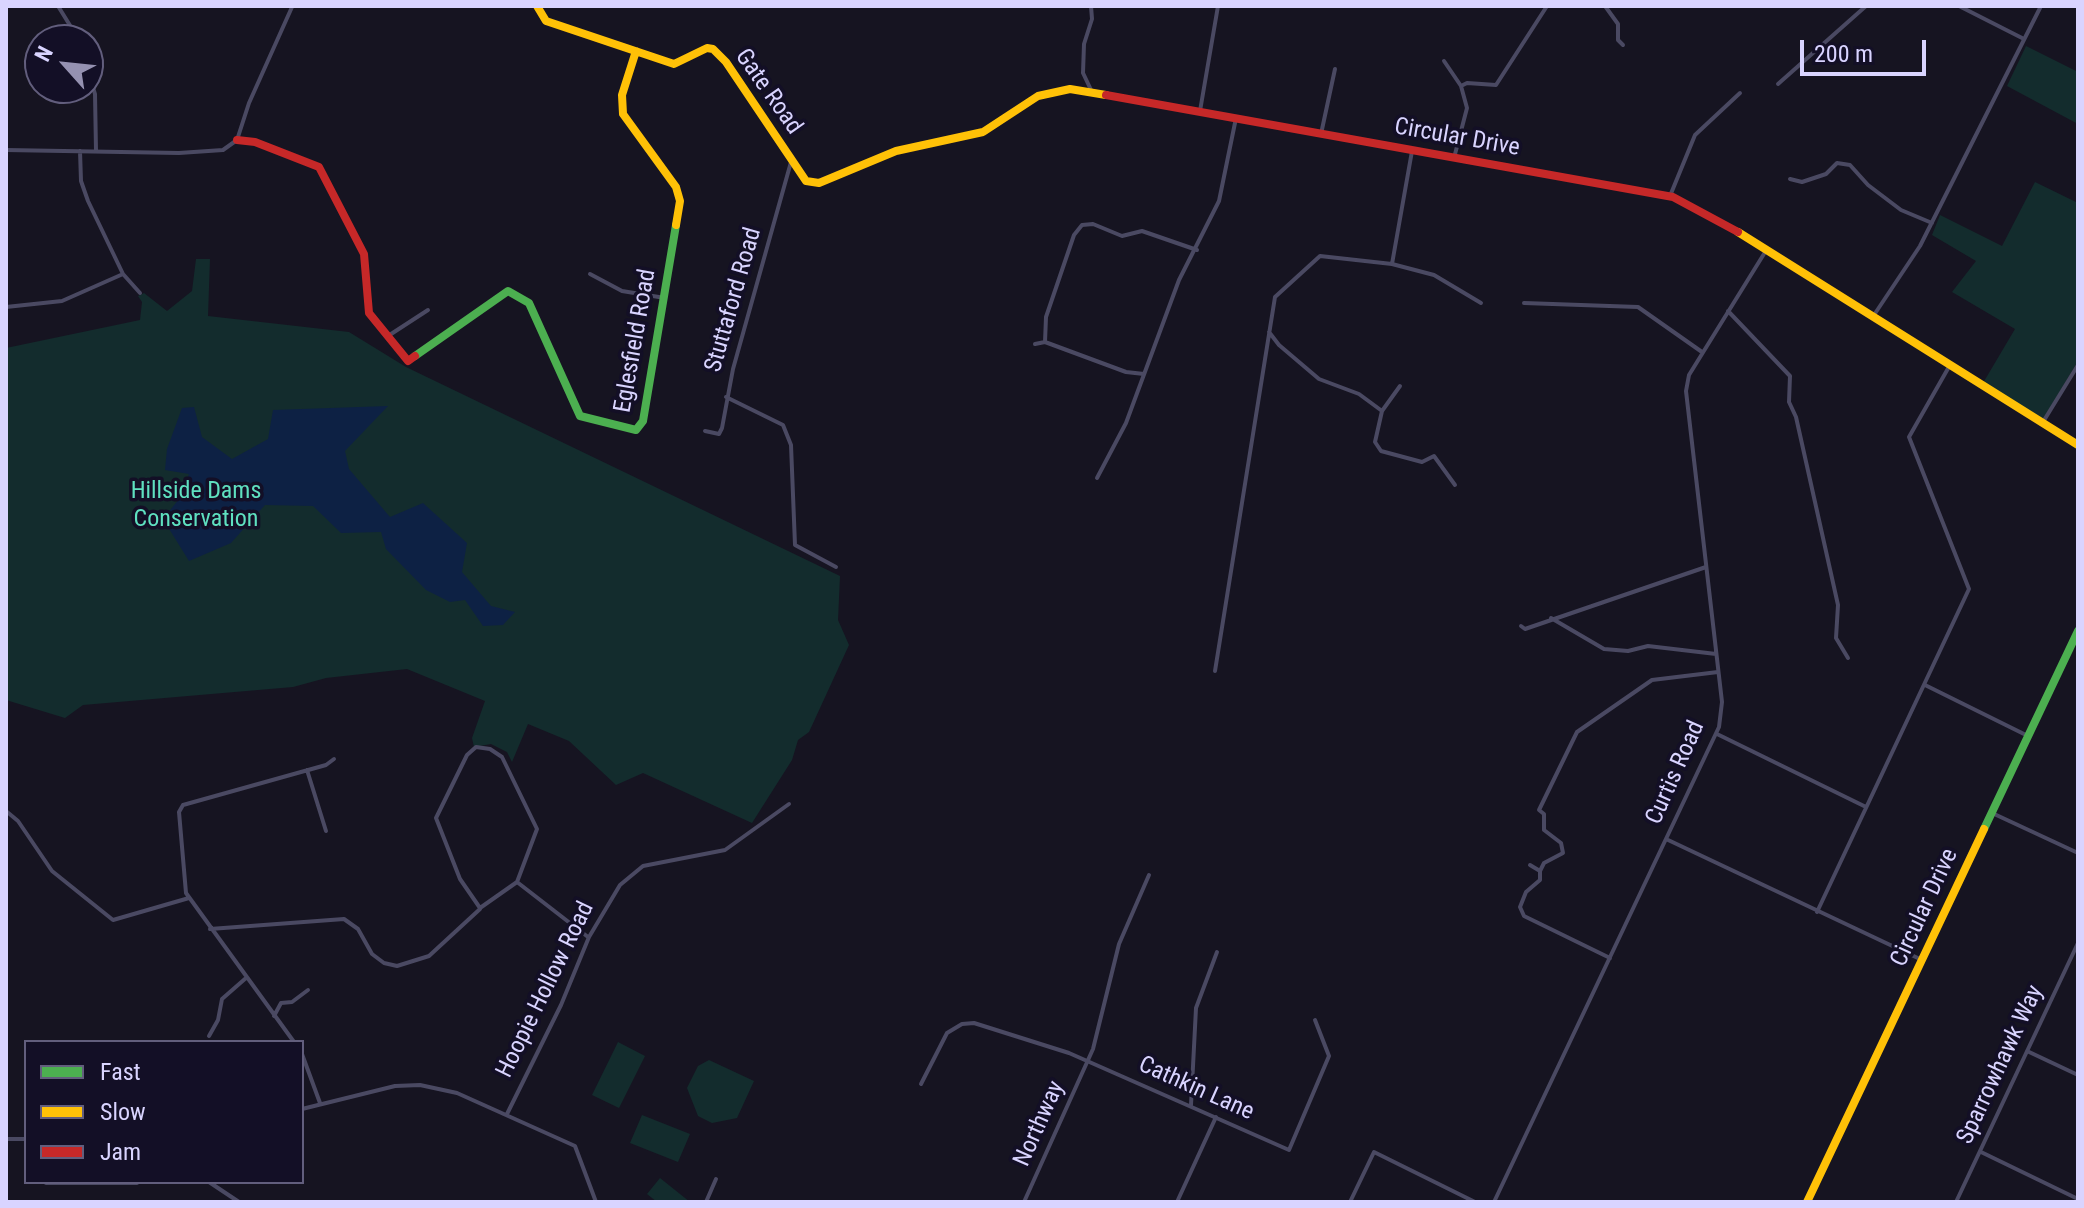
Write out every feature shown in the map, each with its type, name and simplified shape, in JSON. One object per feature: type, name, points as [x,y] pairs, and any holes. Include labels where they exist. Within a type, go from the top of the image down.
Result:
[{"type":"street","points":[[58,6],[69,24]]},
{"type":"street","name":"Gate Road","points":[[537,6],[546,21],[674,64],[707,48],[713,49],[726,62],[791,162]]},
{"type":"street","points":[[1091,6],[1092,19],[1084,44],[1083,73],[1092,92]]},
{"type":"street","points":[[1200,111],[1218,6]]},
{"type":"street","points":[[1461,86],[1467,83],[1496,85],[1547,6]]},
{"type":"street","points":[[1605,6],[1618,24],[1618,40],[1623,45]]},
{"type":"street","points":[[1778,84],[1866,6]]},
{"type":"street","points":[[1959,6],[2024,39]]},
{"type":"street","points":[[1874,315],[1932,223],[2041,6]]},
{"type":"street","points":[[6,150],[204,153],[223,150],[237,140],[249,103],[292,7]]},
{"type":"street","name":"Eglesfield Road","points":[[388,336],[408,361],[503,291],[524,299],[580,416],[636,430],[643,421],[680,197],[623,114],[622,95],[636,51]]},
{"type":"street","points":[[1444,61],[1461,86],[1467,108],[1454,158]]},
{"type":"street","points":[[1321,134],[1335,69]]},
{"type":"street","name":"Circular Drive","points":[[791,162],[806,181],[819,183],[896,151],[983,132],[1038,96],[1070,89],[1670,196],[1692,204],[1767,249],[2078,445]]},
{"type":"street","points":[[1670,196],[1695,135],[1740,93]]},
{"type":"street","points":[[95,104],[96,151]]},
{"type":"street","points":[[1097,478],[1126,423],[1179,280],[1197,250],[1219,201],[1236,118]]},
{"type":"street","points":[[237,140],[276,149],[321,170],[364,254],[369,280],[369,313],[388,336],[428,310]]},
{"type":"street","points":[[80,151],[84,189],[123,274],[140,293]]},
{"type":"street","points":[[1392,264],[1412,151]]},
{"type":"street","name":"Stuttaford Road","points":[[705,431],[719,434],[726,397],[791,162]]},
{"type":"street","points":[[1790,179],[1802,182],[1826,174],[1837,163],[1850,165],[1868,185],[1894,201],[1901,210],[1932,223]]},
{"type":"street","points":[[1045,342],[1046,317],[1074,235],[1082,225],[1093,224],[1122,236],[1142,231],[1197,250]]},
{"type":"street","name":"Curtis Road","points":[[1494,1202],[1717,734],[1722,702],[1686,391],[1689,375],[1702,352],[1767,249]]},
{"type":"street","points":[[1215,671],[1275,297],[1320,256],[1392,264],[1434,275],[1481,303]]},
{"type":"street","points":[[6,307],[62,301],[123,274]]},
{"type":"street","points":[[590,274],[622,291],[665,298]]},
{"type":"street","points":[[1524,303],[1638,307],[1702,352]]},
{"type":"street","points":[[1728,311],[1790,376],[1789,402],[1796,417],[1838,605],[1836,638],[1848,658]]},
{"type":"street","points":[[1269,332],[1279,345],[1319,379],[1359,394],[1382,411]]},
{"type":"street","points":[[1035,344],[1045,342],[1126,372],[1144,374]]},
{"type":"street","points":[[1817,912],[1969,589],[1909,437],[1950,365]]},
{"type":"street","points":[[2042,424],[2078,365]]},
{"type":"street","points":[[1400,386],[1382,411],[1375,442],[1381,451],[1422,462],[1434,456],[1455,485]]},
{"type":"street","points":[[726,397],[783,425],[791,445],[795,545],[836,567]]},
{"type":"street","points":[[1521,626],[1525,629],[1706,567]]},
{"type":"street","points":[[1551,618],[1604,649],[1628,651],[1648,646],[1716,654]]},
{"type":"street","name":"Circular Drive","points":[[1807,1202],[2078,631]]},
{"type":"street","points":[[1610,958],[1521,912],[1526,892],[1540,880],[1544,863],[1563,853],[1561,843],[1544,830],[1544,814],[1539,810],[1577,732],[1652,680],[1718,672]]},
{"type":"street","points":[[1925,685],[2028,736]]},
{"type":"street","points":[[1717,734],[1866,807]]},
{"type":"street","points":[[210,929],[344,919],[354,924],[377,959],[397,966],[429,956],[480,908],[517,882],[534,843],[536,825],[502,757],[486,747],[471,750],[437,812],[436,824],[460,879],[480,908]]},
{"type":"street","points":[[292,1040],[189,898],[181,862],[180,808],[334,759]]},
{"type":"street","points":[[307,770],[326,831]]},
{"type":"street","name":"Hoopie Hollow Road","points":[[507,1114],[561,1005],[589,937],[612,895],[636,870],[725,850],[789,804]]},
{"type":"street","points":[[6,811],[18,821],[52,871],[113,920],[189,898]]},
{"type":"street","points":[[1992,813],[2078,853]]},
{"type":"street","points":[[1666,839],[1922,960]]},
{"type":"street","points":[[1530,865],[1540,871]]},
{"type":"street","name":"Northway","points":[[1024,1202],[1088,1061],[1119,944],[1149,875]]},
{"type":"street","points":[[517,882],[589,937]]},
{"type":"street","name":"Sparrowhawk Way","points":[[1956,1202],[2078,943]]},
{"type":"street","points":[[1191,1105],[1196,1008],[1217,952]]},
{"type":"street","points":[[209,1036],[218,1020],[222,999],[246,978]]},
{"type":"street","points":[[274,1016],[281,1003],[292,1002],[308,990]]},
{"type":"street","name":"Cathkin Lane","points":[[921,1084],[945,1036],[967,1023],[1033,1040],[1088,1061],[1289,1150],[1329,1056],[1315,1020]]},
{"type":"street","points":[[2027,1051],[2078,1075]]},
{"type":"street","points":[[304,1059],[320,1103]]},
{"type":"street","points":[[304,1108],[395,1086],[420,1085],[457,1093],[577,1148],[596,1202]]},
{"type":"street","points":[[1177,1202],[1216,1117]]},
{"type":"street","points":[[1350,1202],[1374,1152],[1475,1202]]},
{"type":"street","points":[[1981,1152],[2078,1199]]},
{"type":"street","points":[[706,1202],[716,1179]]},
{"type":"street","points":[[212,1184],[239,1202]]},
{"type":"green space","points":[[2026,46],[2078,72],[2078,124],[2007,86]]},
{"type":"green space","points":[[2035,182],[2078,203],[2078,361],[2044,418],[2038,419],[1983,383],[2015,329],[1952,292],[1976,261],[1932,235],[1940,215],[2002,246]]},
{"type":"green space","name":"Hillside Dams Conservation","points":[[196,259],[210,259],[208,316],[349,332],[406,367],[840,576],[838,620],[849,645],[809,732],[798,740],[792,760],[752,823],[643,773],[616,785],[569,741],[528,724],[512,762],[507,752],[491,744],[474,747],[472,738],[485,701],[407,669],[326,678],[293,687],[83,705],[65,718],[6,700],[6,348],[140,320],[142,302],[138,296],[144,293],[167,311],[192,291]]},
{"type":"green space","points":[[618,1042],[645,1056],[619,1108],[592,1095]]},
{"type":"green space","points":[[709,1060],[754,1081],[737,1118],[712,1123],[698,1116],[687,1088],[698,1066]]},
{"type":"green space","points":[[642,1115],[690,1134],[678,1162],[630,1143]]},
{"type":"green space","points":[[660,1178],[690,1202],[657,1202],[647,1194]]},
{"type":"water","points":[[388,406],[345,451],[349,469],[390,517],[423,503],[467,543],[462,572],[491,606],[515,612],[503,625],[483,626],[465,600],[450,602],[426,590],[386,549],[381,532],[341,533],[313,506],[265,505],[231,543],[189,561],[163,519],[179,499],[189,474],[165,470],[167,449],[182,408],[194,407],[202,437],[232,459],[268,439],[273,410]]},
{"type":"traffic: fast","points":[[415,356],[508,291],[529,303],[580,416],[636,430],[643,421],[676,225]]},
{"type":"traffic: fast","points":[[1984,829],[2078,631]]},
{"type":"traffic: slow","points":[[537,6],[546,21],[674,64],[707,48],[713,49],[726,62],[806,181],[819,183],[896,151],[983,132],[1038,96],[1070,89],[1106,95]]},
{"type":"traffic: slow","points":[[636,51],[622,95],[623,114],[676,187],[680,201],[676,225]]},
{"type":"traffic: slow","points":[[1738,232],[2078,445]]},
{"type":"traffic: slow","points":[[1807,1202],[1984,829]]},
{"type":"traffic: jam","points":[[1106,95],[1673,197],[1738,232]]},
{"type":"traffic: jam","points":[[237,140],[255,142],[319,167],[364,254],[369,313],[408,361],[415,356]]}]
